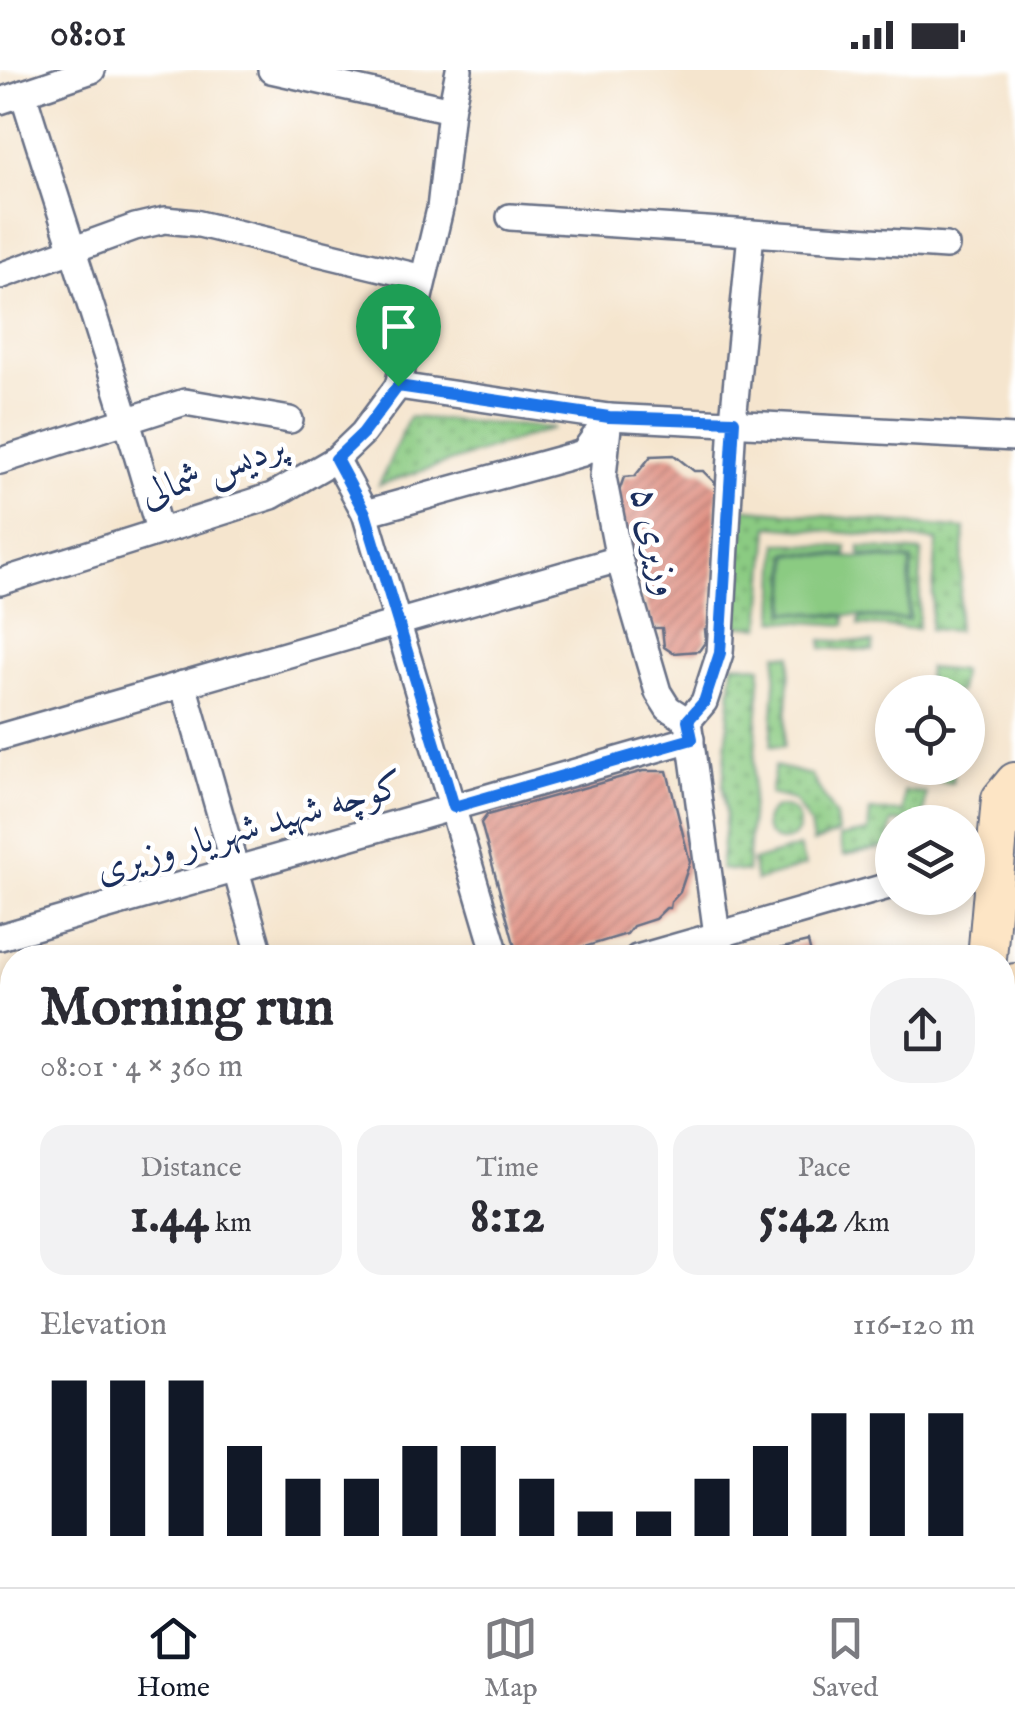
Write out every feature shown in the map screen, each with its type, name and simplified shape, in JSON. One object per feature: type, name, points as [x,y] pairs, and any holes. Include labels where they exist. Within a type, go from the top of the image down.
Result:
[{"type":"street","points":[[92,70],[12,97],[72,252],[160,530]]},
{"type":"street","points":[[272,70],[451,110]]},
{"type":"street","name":"پردیس شمالی","points":[[0,582],[272,496],[336,459],[373,421],[398,386],[440,209],[459,70]]},
{"type":"street","points":[[510,217],[946,246]]},
{"type":"street","points":[[0,276],[135,227],[165,220],[195,223],[423,278]]},
{"type":"street","points":[[717,934],[690,730],[720,653],[734,421],[751,233]]},
{"type":"street","points":[[398,386],[609,417],[1015,438]]},
{"type":"street","points":[[0,461],[185,402],[290,420]]},
{"type":"street","name":"وزیری ۵","points":[[365,513],[583,454],[609,417]]},
{"type":"street","name":"وزیری ۵","points":[[609,417],[603,476],[619,558],[658,692],[690,730]]},
{"type":"street","points":[[336,459],[365,513],[493,945]]},
{"type":"street","points":[[0,738],[619,558]]},
{"type":"street","points":[[183,684],[257,945]]},
{"type":"street","name":"کوچه شهید شهریار وزیری","points":[[0,936],[454,807],[690,730]]},
{"type":"street","points":[[985,850],[1001,799],[1015,782]]},
{"type":"street","points":[[680,945],[875,890]]},
{"type":"street","points":[[985,915],[986,945]]},
{"type":"green space","points":[[409,417],[554,428],[379,485]]},
{"type":"green space","points":[[739,508],[965,529],[957,631],[930,629],[937,541],[769,526],[761,627],[731,625]]},
{"type":"green space","points":[[778,543],[847,547],[846,555],[788,552],[785,612],[845,617],[845,625],[775,620]]},
{"type":"green space","points":[[860,547],[922,552],[918,629],[859,625],[860,618],[909,620],[912,560],[860,555]]},
{"type":"green space","points":[[790,554],[910,561],[907,619],[787,611]]},
{"type":"green space","points":[[822,640],[873,643],[873,651],[822,648]]},
{"type":"green space","points":[[777,654],[791,655],[784,747],[771,746]]},
{"type":"green space","points":[[733,663],[761,667],[747,872],[720,869]]},
{"type":"green space","points":[[928,668],[961,671],[961,675],[927,675]]},
{"type":"green space","points":[[775,766],[811,775],[836,817],[838,833],[813,843],[810,825],[794,800],[770,794]]},
{"type":"green space","points":[[904,791],[926,793],[925,805],[903,805]]},
{"type":"green space","points":[[782,807],[794,812],[799,824],[794,836],[782,841],[770,836],[765,824],[770,812]]},
{"type":"green space","points":[[870,811],[875,811],[875,849],[844,855],[839,837],[868,832]]},
{"type":"green space","points":[[799,847],[805,866],[756,881],[752,861]]},
{"type":"building","points":[[674,455],[694,471],[703,471],[718,486],[711,626],[705,629],[706,641],[699,651],[673,653],[664,647],[662,628],[653,628],[615,503],[624,477],[635,476],[651,456]]},
{"type":"building","points":[[643,771],[667,771],[690,862],[670,908],[655,919],[633,926],[627,934],[591,945],[514,945],[481,823],[487,815]]},
{"type":"route","points":[[398,386],[609,417],[734,421],[720,653],[704,702],[688,720],[692,739],[454,807],[365,513],[336,459],[363,433],[398,386]]}]
